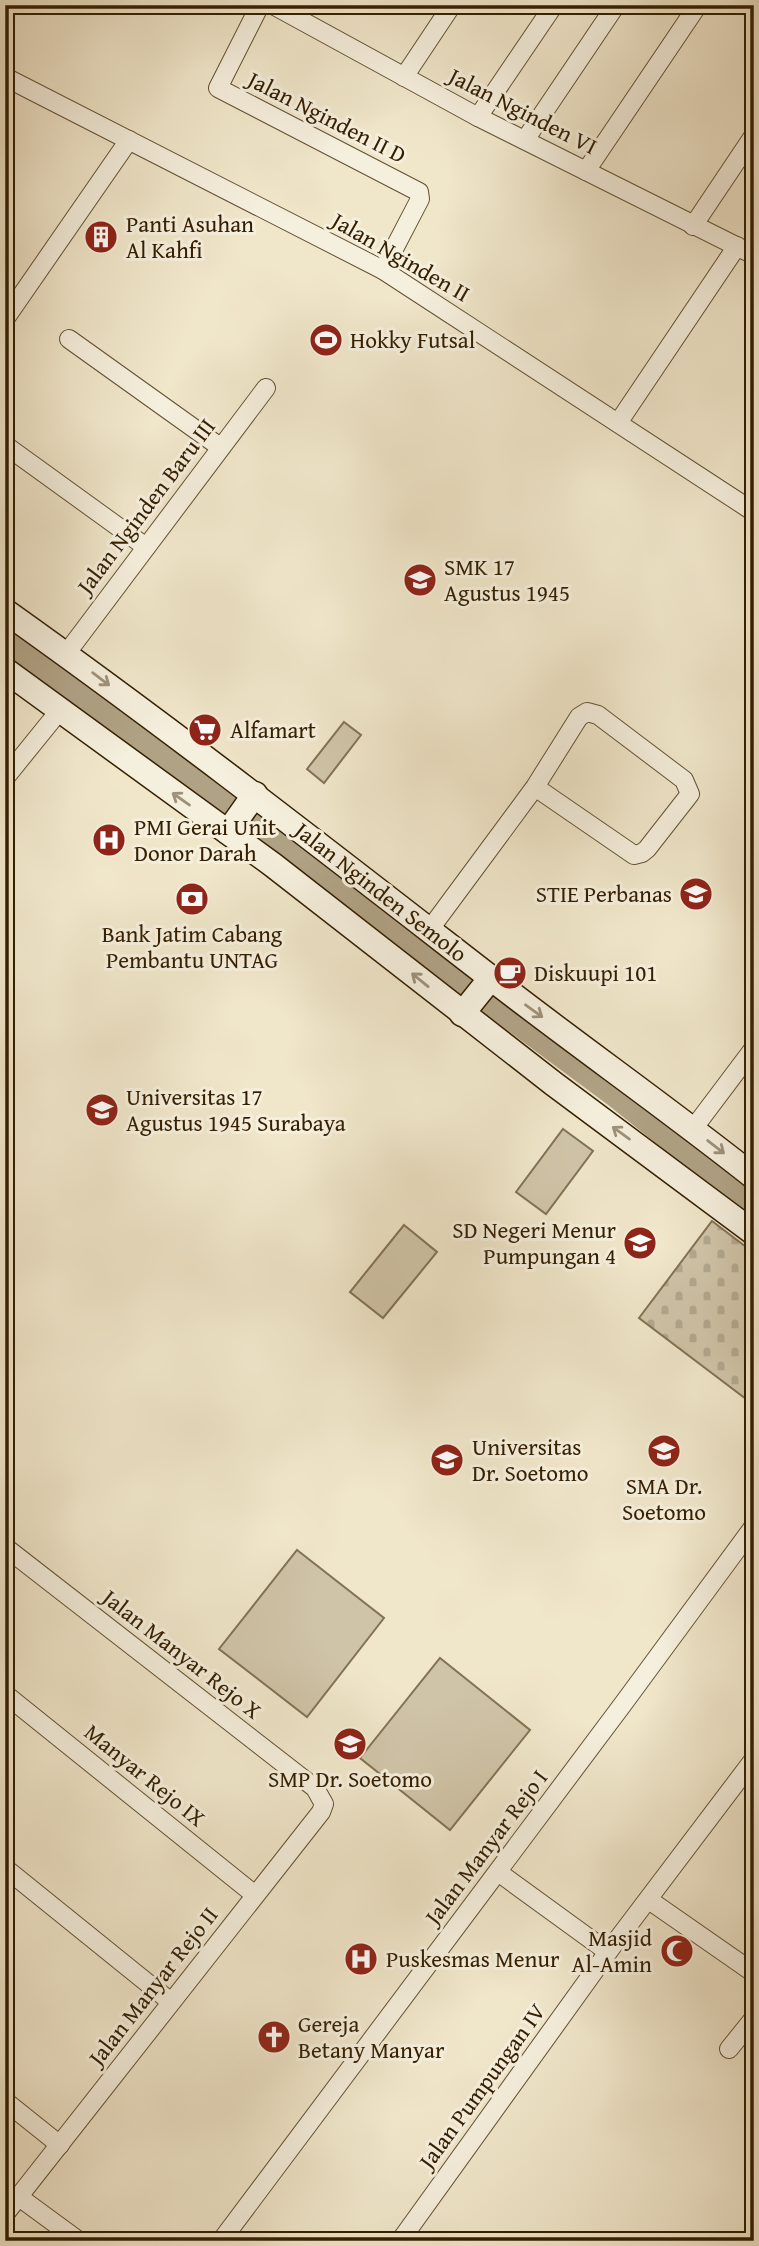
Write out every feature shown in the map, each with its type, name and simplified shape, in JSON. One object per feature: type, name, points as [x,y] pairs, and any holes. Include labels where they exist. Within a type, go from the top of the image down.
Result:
[{"type":"main road","name":"Jalan Nginden Semolo","points":[[5,611],[66,654],[241,813],[342,917],[477,994],[693,1129],[754,1177]]},
{"type":"main road","name":"Jalan Nginden Semolo","points":[[5,670],[60,710],[241,813],[430,929],[477,994],[754,1233]]},
{"type":"street","name":"Jalan Nginden II D","points":[[260,5],[218,88],[419,192],[420,199],[383,270]]},
{"type":"street","name":"Jalan Nginden VI","points":[[273,5],[304,12],[404,77],[478,117],[693,226],[748,248]]},
{"type":"street","points":[[404,77],[452,5]]},
{"type":"street","points":[[478,117],[554,5]]},
{"type":"street","points":[[525,140],[617,5]]},
{"type":"street","points":[[586,171],[698,5]]},
{"type":"street","name":"Jalan Nginden II","points":[[5,77],[383,270],[754,512]]},
{"type":"street","points":[[693,226],[754,135]]},
{"type":"street","points":[[5,319],[129,140]]},
{"type":"street","points":[[618,423],[748,248]]},
{"type":"street","points":[[69,339],[220,447]]},
{"type":"street","name":"Jalan Nginden Baru III","points":[[66,654],[266,388]]},
{"type":"street","points":[[5,445],[146,547]]},
{"type":"street","points":[[5,778],[60,710]]},
{"type":"street","points":[[430,929],[535,787],[579,717],[587,712],[598,715],[684,780],[690,793],[647,849],[634,855],[535,787]]},
{"type":"street","points":[[693,1129],[754,1048]]},
{"type":"street","name":"Jalan Manyar Rejo I","points":[[221,2241],[754,1526]]},
{"type":"street","name":"Jalan Manyar Rejo X","points":[[5,1547],[315,1788],[324,1804]]},
{"type":"street","name":"Manyar Rejo IX","points":[[5,1693],[255,1895]]},
{"type":"street","name":"Jalan Pumpungan IV","points":[[401,2241],[608,1952],[754,1759]]},
{"type":"street","name":"Jalan Manyar Rejo II","points":[[5,2214],[321,1812],[324,1804]]},
{"type":"street","points":[[5,1868],[171,2002]]},
{"type":"street","points":[[498,1872],[608,1952]]},
{"type":"street","points":[[649,1900],[754,1973]]},
{"type":"street","points":[[729,2049],[754,2018]]},
{"type":"street","points":[[5,2101],[60,2145]]},
{"type":"street","points":[[19,2197],[79,2241]]},
{"type":"green space","points":[[344,722],[361,735],[324,783],[307,769]]},
{"type":"green space","points":[[563,1129],[593,1151],[546,1214],[516,1192]]},
{"type":"green space","points":[[712,1221],[754,1253],[754,1405],[639,1318]]},
{"type":"green space","points":[[404,1225],[437,1252],[383,1318],[350,1292]]},
{"type":"green space","points":[[297,1550],[384,1618],[307,1717],[219,1649]]},
{"type":"green space","points":[[440,1658],[530,1730],[450,1830],[360,1758]]},
{"type":"waterway","points":[[5,637],[230,799],[381,916],[617,1091],[754,1201]]},
{"type":"place","name":"Panti Asuhan Al Kahfi","points":[[101,237]]},
{"type":"place","name":"Hokky Futsal","points":[[326,340]]},
{"type":"place","name":"SMK 17 Agustus 1945","points":[[420,580]]},
{"type":"place","name":"Alfamart","points":[[205,730]]},
{"type":"place","name":"PMI Gerai Unit Donor Darah","points":[[109,840]]},
{"type":"place","name":"STIE Perbanas","points":[[696,894]]},
{"type":"place","name":"Bank Jatim Cabang Pembantu UNTAG","points":[[192,899]]},
{"type":"place","name":"Diskuupi 101","points":[[510,973]]},
{"type":"place","name":"Universitas 17 Agustus 1945 Surabaya","points":[[102,1110]]},
{"type":"place","name":"SD Negeri Menur Pumpungan 4","points":[[640,1243]]},
{"type":"place","name":"SMA Dr. Soetomo","points":[[664,1451]]},
{"type":"place","name":"Universitas Dr. Soetomo","points":[[447,1460]]},
{"type":"place","name":"SMP Dr. Soetomo","points":[[350,1744]]},
{"type":"place","name":"Masjid Al-Amin","points":[[677,1951]]},
{"type":"place","name":"Puskesmas Menur","points":[[361,1959]]},
{"type":"place","name":"Gereja Betany Manyar","points":[[274,2037]]}]
